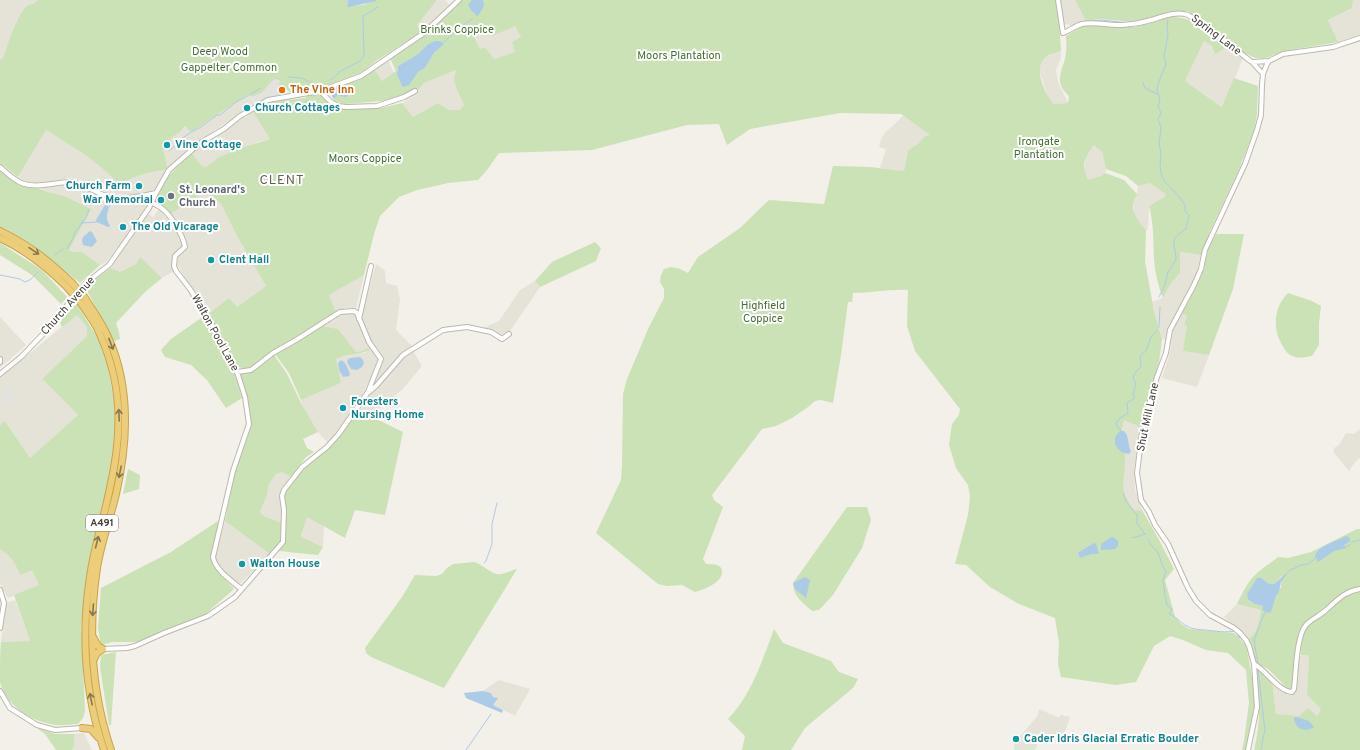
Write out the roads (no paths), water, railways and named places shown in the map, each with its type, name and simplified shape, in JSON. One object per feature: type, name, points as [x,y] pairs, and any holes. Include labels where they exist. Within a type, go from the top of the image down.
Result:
[{"type":"highway","name":"A491","points":[[0,231],[48,260],[70,285],[98,318],[108,337],[120,370],[124,394],[126,425],[124,453],[98,566],[93,599],[92,633],[93,663],[100,714],[111,750]]},
{"type":"highway","name":"A491","points":[[0,238],[34,258],[70,285]]},
{"type":"highway","name":"A491","points":[[83,301],[97,327],[110,360],[118,394],[118,446],[112,480],[91,567],[86,610],[85,657],[94,714],[104,750]]},
{"type":"highway","points":[[92,633],[98,646],[103,649],[97,653],[93,663]]},
{"type":"highway","points":[[82,728],[92,721],[94,714]]},
{"type":"highway","points":[[82,728],[91,728],[101,740]]},
{"type":"street","name":"Church Avenue","points":[[0,374],[21,357],[44,333],[86,283],[109,265],[152,203],[169,170],[193,149],[257,105],[268,100],[320,90],[361,76],[424,33],[459,0]]},
{"type":"street","name":"Spring Lane","points":[[1058,0],[1063,33],[1082,24],[1100,23],[1120,25],[1143,22],[1170,14],[1181,13],[1188,15],[1229,43],[1244,57],[1252,62],[1263,74]]},
{"type":"street","name":"Spring Lane","points":[[1252,62],[1268,62],[1283,54],[1332,47],[1360,38]]},
{"type":"street","name":"Shut Mill Lane","points":[[1248,750],[1257,707],[1256,665],[1249,646],[1240,632],[1216,619],[1196,601],[1188,588],[1168,544],[1141,500],[1137,473],[1142,434],[1157,377],[1166,353],[1170,330],[1194,285],[1201,269],[1205,250],[1245,164],[1261,115],[1263,74],[1268,62]]},
{"type":"street","points":[[320,90],[331,102],[338,106],[346,107],[377,106],[404,97],[415,91]]},
{"type":"street","points":[[0,167],[8,175],[25,185],[36,186],[70,182],[80,184],[108,196],[123,198],[139,198],[156,193]]},
{"type":"street","points":[[139,198],[152,203]]},
{"type":"street","name":"Walton Pool Lane","points":[[152,203],[165,211],[183,238],[185,247],[175,256],[174,266],[216,330],[237,372],[245,397],[249,424],[233,471],[213,557],[214,562],[222,572],[241,589]]},
{"type":"street","points":[[359,319],[371,266]]},
{"type":"street","points":[[103,649],[127,648],[135,646],[208,616],[235,597],[282,542],[284,510],[282,496],[284,490],[302,467],[335,439],[368,392],[381,359],[369,342],[357,313],[354,311],[340,312],[273,353],[251,370],[237,372]]},
{"type":"street","points":[[368,392],[376,386],[403,355],[443,330],[467,327],[491,332],[502,338],[509,334]]},
{"type":"street","points":[[1256,665],[1282,688],[1292,692],[1295,685],[1300,642],[1304,628],[1308,623],[1326,611],[1340,597],[1360,589]]},
{"type":"street","points":[[0,590],[4,603],[0,628]]},
{"type":"street","points":[[0,691],[10,708],[37,725],[55,730],[82,728]]},
{"type":"water","points":[[348,0],[376,1],[349,7],[347,6]]},
{"type":"water","points":[[472,0],[482,0],[484,4],[478,16],[468,5]]},
{"type":"water","points":[[435,41],[440,41],[443,45],[434,53],[425,68],[418,72],[409,85],[404,87],[402,86],[397,74],[398,66],[418,54],[427,45]]},
{"type":"water","points":[[340,86],[349,91],[348,96],[345,97],[338,95],[334,98],[332,97],[332,89]]},
{"type":"water","points":[[105,205],[109,207],[107,219],[110,226],[108,227],[97,222],[96,220]]},
{"type":"water","points":[[90,231],[97,241],[92,247],[83,245],[82,240],[83,237]]},
{"type":"water","points":[[360,357],[364,363],[362,367],[357,370],[351,369],[347,362],[348,359]]},
{"type":"water","points":[[341,360],[347,366],[350,374],[349,376],[343,377],[339,370],[338,363]]},
{"type":"water","points":[[1121,431],[1126,433],[1131,451],[1129,454],[1121,451],[1116,445],[1115,437]]},
{"type":"water","points":[[1346,536],[1349,537],[1350,541],[1344,545],[1345,547],[1352,543],[1346,548],[1334,551],[1318,562],[1315,556],[1320,549]]},
{"type":"water","points":[[1111,537],[1118,541],[1118,546],[1115,549],[1101,550],[1101,544]]},
{"type":"water","points":[[1094,543],[1096,544],[1099,554],[1091,554],[1080,558],[1078,554],[1079,552]]},
{"type":"water","points":[[1289,571],[1281,582],[1279,592],[1276,596],[1271,612],[1268,613],[1262,610],[1263,606],[1252,603],[1247,597],[1247,594],[1257,578],[1262,578],[1269,583],[1274,584]]},
{"type":"water","points":[[805,577],[810,580],[806,598],[795,589],[793,583]]},
{"type":"water","points":[[483,691],[491,693],[493,697],[498,698],[493,705],[503,710],[502,713],[466,698],[464,693]]},
{"type":"water","points":[[1297,717],[1309,721],[1314,727],[1307,730],[1301,729],[1295,722],[1294,718]]},
{"type":"waterway","points":[[331,80],[341,71],[360,61],[364,56],[363,16],[378,7]]},
{"type":"waterway","points":[[443,43],[459,28],[472,19]]},
{"type":"waterway","points":[[1093,21],[1101,20],[1128,23],[1142,20]]},
{"type":"waterway","points":[[1159,297],[1165,285],[1168,272],[1176,260],[1174,240],[1186,229],[1189,216],[1185,211],[1185,205],[1162,177],[1160,167],[1161,153],[1159,144],[1161,128],[1158,119],[1161,113],[1158,106],[1160,100],[1157,90],[1166,64],[1164,56],[1168,35],[1168,20]]},
{"type":"waterway","points":[[289,77],[302,78],[313,84],[320,84]]},
{"type":"waterway","points":[[1143,83],[1145,88],[1157,94]]},
{"type":"waterway","points":[[342,85],[345,85],[352,90]]},
{"type":"waterway","points":[[180,140],[217,115],[220,115],[235,103],[261,88]]},
{"type":"waterway","points":[[169,151],[177,144]]},
{"type":"waterway","points":[[96,203],[101,198],[118,202],[134,202]]},
{"type":"waterway","points":[[109,207],[111,204],[118,203]]},
{"type":"waterway","points":[[67,249],[75,232],[86,218],[89,210]]},
{"type":"waterway","points":[[81,223],[97,222]]},
{"type":"waterway","points":[[55,255],[63,249]]},
{"type":"waterway","points":[[0,275],[20,279],[25,282],[30,280],[38,272]]},
{"type":"waterway","points":[[1159,327],[1160,307]]},
{"type":"waterway","points":[[1121,431],[1116,423],[1120,418],[1128,413],[1127,403],[1135,398],[1133,394],[1136,384],[1133,378],[1141,366],[1140,356],[1146,351],[1151,337],[1157,331]]},
{"type":"waterway","points":[[1123,493],[1126,501],[1137,515],[1137,523],[1145,534]]},
{"type":"waterway","points":[[484,563],[492,544],[492,524],[497,503]]},
{"type":"waterway","points":[[1133,538],[1145,534]]},
{"type":"waterway","points":[[1148,540],[1158,553],[1162,565],[1166,571],[1163,580],[1167,605],[1172,609],[1169,614],[1193,629],[1224,632],[1236,631]]},
{"type":"waterway","points":[[1352,542],[1360,540]]},
{"type":"waterway","points":[[1289,571],[1301,565],[1308,564],[1316,558]]},
{"type":"waterway","points":[[1258,664],[1254,640],[1265,612]]},
{"type":"waterway","points":[[1238,634],[1238,637],[1243,639]]},
{"type":"waterway","points":[[1258,669],[1265,731],[1261,750]]},
{"type":"waterway","points":[[466,750],[491,714]]},
{"type":"place","name":"The Vine Inn","points":[[282,90]]},
{"type":"place","name":"Church Cottages","points":[[247,108]]},
{"type":"place","name":"Vine Cottage","points":[[167,145]]},
{"type":"place","name":"Church Farm","points":[[139,186]]},
{"type":"place","name":"St. Leonard's Church","points":[[171,196]]},
{"type":"place","name":"War Memorial","points":[[161,200]]},
{"type":"place","name":"The Old Vicarage","points":[[123,227]]},
{"type":"place","name":"Clent Hall","points":[[211,260]]},
{"type":"place","name":"Foresters Nursing Home","points":[[343,408]]},
{"type":"place","name":"Walton House","points":[[242,564]]},
{"type":"place","name":"Cader Idris Glacial Erratic Boulder","points":[[1016,739]]},
{"type":"district","name":"CLENT","points":[[282,181]]},
{"type":"park label","name":"Brinks Coppice","points":[[457,30]]},
{"type":"park label","name":"Deep Wood","points":[[220,52]]},
{"type":"park label","name":"Moors Plantation","points":[[679,56]]},
{"type":"park label","name":"Gappelter Common","points":[[229,68]]},
{"type":"park label","name":"Irongate Plantation","points":[[1039,148]]},
{"type":"park label","name":"Moors Coppice","points":[[365,159]]},
{"type":"park label","name":"Highfield Coppice","points":[[763,312]]}]
